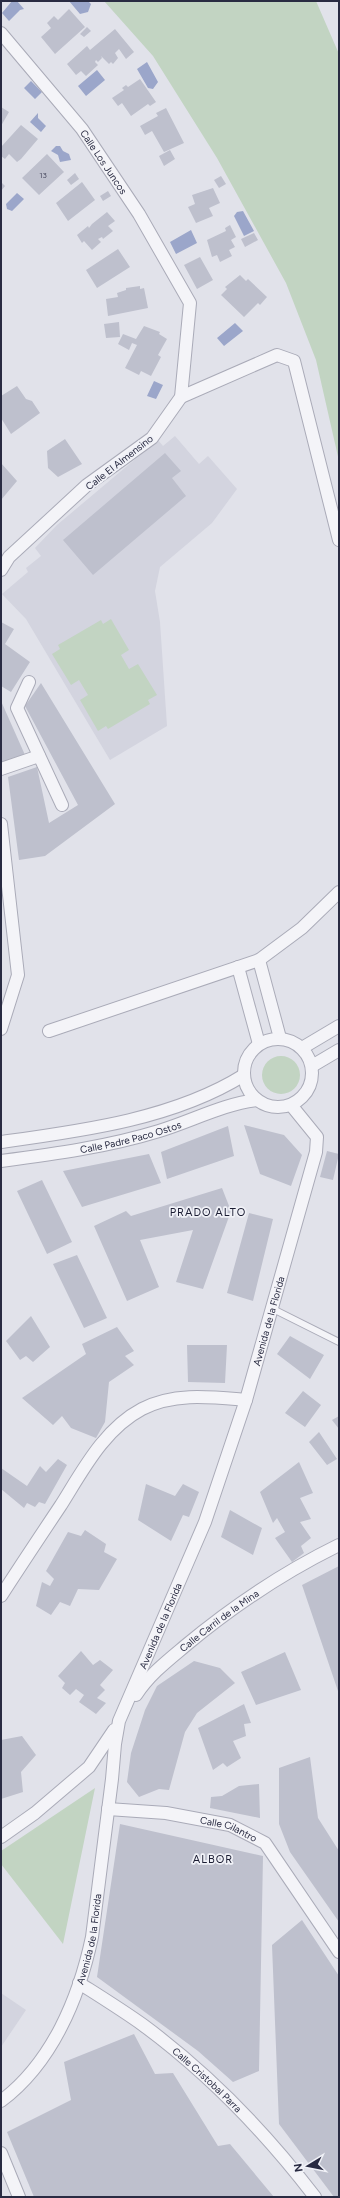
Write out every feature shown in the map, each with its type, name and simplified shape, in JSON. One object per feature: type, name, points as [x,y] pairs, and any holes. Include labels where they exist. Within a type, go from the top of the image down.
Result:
[{"type":"street","name":"Calle Los Juncos","points":[[1,33],[82,129],[139,214],[190,303]]},
{"type":"street","name":"Calle El Almensino","points":[[1,570],[9,557],[87,485],[152,438],[181,396],[190,303]]},
{"type":"street","points":[[181,396],[277,355],[294,361],[339,540]]},
{"type":"street","points":[[29,682],[17,708],[62,805]]},
{"type":"street","points":[[1,769],[39,756]]},
{"type":"street","points":[[1,824],[18,975],[1,1029]]},
{"type":"street","points":[[49,1031],[259,960],[302,928],[339,892]]},
{"type":"street","points":[[259,960],[280,1038]]},
{"type":"street","points":[[238,968],[259,1044]]},
{"type":"street","points":[[302,1048],[339,1026]]},
{"type":"street","points":[[280,1038],[292,1041],[302,1048],[312,1066],[312,1080],[306,1093],[292,1105],[280,1107],[268,1106],[257,1100],[248,1089],[244,1075],[248,1057],[259,1044],[280,1038]]},
{"type":"street","points":[[312,1066],[339,1050]]},
{"type":"street","name":"Calle Padre Paco Ostos","points":[[1,1142],[83,1130],[138,1117],[209,1093],[244,1075]]},
{"type":"street","name":"Calle Padre Paco Ostos","points":[[1,1161],[86,1149],[108,1144],[159,1131],[242,1102],[257,1100]]},
{"type":"street","name":"Avenida de la Florida","points":[[1,2101],[19,2088],[40,2064],[59,2032],[79,1983],[92,1937],[119,1721],[205,1522],[246,1400],[314,1159],[317,1137],[292,1105]]},
{"type":"street","points":[[1,1596],[94,1454],[119,1425],[143,1408],[168,1400],[198,1396],[246,1400]]},
{"type":"street","name":"Calle Carril de la Mina","points":[[119,1721],[143,1684],[208,1627],[264,1587],[339,1545]]},
{"type":"street","points":[[1,1837],[35,1813],[89,1767],[99,1755],[119,1721]]},
{"type":"street","name":"Calle Cilantro","points":[[108,1809],[166,1813],[230,1825],[265,1843],[339,1952]]},
{"type":"street","name":"Calle Cristobal Parra","points":[[79,1983],[143,2025],[172,2047],[226,2096],[281,2154],[315,2197]]},
{"type":"street","points":[[1,2153],[19,2197]]},
{"type":"lane","points":[[271,1308],[339,1342]]},
{"type":"shaded area","points":[[175,436],[199,464],[208,456],[237,489],[212,523],[160,567],[155,591],[160,622],[167,726],[110,760],[26,619],[2,594],[28,572],[26,568],[41,556],[35,548],[57,525],[158,440],[163,446]]},
{"type":"shaded area","points":[[1,1993],[26,2010],[1,2047]]},
{"type":"green space","points":[[104,1],[316,1],[339,54],[339,461],[316,360],[286,283],[217,158],[153,56]]},
{"type":"green space","points":[[111,619],[129,650],[121,655],[129,669],[138,664],[157,695],[148,700],[150,704],[108,729],[106,726],[98,731],[80,700],[88,695],[79,680],[71,685],[52,654],[60,649],[58,645],[101,620],[103,624]]},
{"type":"green space","points":[[277,1056],[285,1056],[292,1059],[297,1064],[300,1075],[297,1086],[292,1091],[285,1094],[277,1094],[270,1091],[265,1086],[262,1079],[262,1071],[265,1064],[270,1059]]},
{"type":"green space","points":[[95,1788],[63,1944],[1,1864],[1,1851]]},
{"type":"water","points":[[12,1],[17,1],[24,9],[20,10],[9,21],[2,13]]},
{"type":"water","points":[[69,1],[88,1],[91,4],[88,12],[80,14]]},
{"type":"water","points":[[147,62],[158,82],[153,89],[148,88],[137,69]]},
{"type":"water","points":[[97,70],[105,80],[86,96],[78,86]]},
{"type":"water","points":[[31,81],[42,92],[35,99],[24,88]]},
{"type":"water","points":[[38,113],[38,118],[46,126],[41,132],[30,122]]},
{"type":"water","points":[[56,146],[60,146],[63,151],[69,154],[71,160],[60,162],[58,155],[51,151]]},
{"type":"water","points":[[17,193],[24,199],[12,211],[7,209],[6,204]]},
{"type":"water","points":[[243,211],[254,231],[244,236],[234,216],[237,212]]},
{"type":"water","points":[[191,230],[197,243],[176,254],[170,242]]},
{"type":"water","points":[[235,323],[243,331],[224,346],[217,338]]},
{"type":"water","points":[[154,381],[163,385],[156,399],[147,396]]},
{"type":"building","points":[[69,9],[85,27],[55,54],[41,37],[51,28],[47,23],[54,16],[58,20]]},
{"type":"building","points":[[87,27],[91,31],[84,37],[80,34]]},
{"type":"building","points":[[115,29],[134,52],[126,59],[119,49],[115,53],[118,58],[113,64],[111,62],[109,64],[101,56],[102,58],[98,62],[96,60],[95,62],[98,65],[86,76],[81,71],[76,75],[67,64],[87,46],[90,50]]},
{"type":"building","points":[[140,79],[156,102],[150,106],[148,104],[131,116],[122,103],[118,106],[112,98],[124,90],[122,88],[126,85],[128,87]]},
{"type":"building","points":[[1,107],[9,112],[1,126]]},
{"type":"building","points":[[166,108],[184,143],[164,152],[152,131],[145,135],[140,126],[158,116],[156,113]]},
{"type":"building","points":[[21,125],[38,139],[17,162],[9,154],[5,159],[1,156],[1,147]]},
{"type":"building","points":[[170,150],[175,159],[164,166],[159,156]]},
{"type":"building","points":[[47,154],[64,172],[39,195],[22,178]]},
{"type":"building","points":[[75,173],[79,179],[71,185],[67,180]]},
{"type":"building","points":[[221,176],[226,184],[219,188],[214,180]]},
{"type":"building","points":[[1,182],[5,186],[1,191]]},
{"type":"building","points":[[82,182],[95,200],[68,221],[56,203]]},
{"type":"building","points":[[213,188],[220,203],[209,208],[213,216],[196,223],[188,207],[195,204],[192,195]]},
{"type":"building","points":[[108,191],[111,196],[103,201],[100,196]]},
{"type":"building","points":[[107,212],[115,221],[108,226],[113,231],[103,239],[102,237],[98,239],[101,242],[92,250],[84,241],[82,243],[77,235],[88,226],[89,228]]},
{"type":"building","points":[[230,225],[236,237],[231,240],[235,247],[229,250],[232,256],[220,262],[217,255],[212,257],[207,240],[226,231],[225,228]]},
{"type":"building","points":[[254,233],[258,240],[245,247],[241,239]]},
{"type":"building","points":[[118,249],[130,267],[97,288],[86,270]]},
{"type":"building","points":[[200,257],[213,280],[197,289],[184,265]]},
{"type":"building","points":[[240,275],[246,281],[248,279],[267,297],[260,305],[258,303],[244,317],[221,295],[227,289],[225,287]]},
{"type":"building","points":[[140,286],[140,289],[144,288],[148,308],[108,316],[106,299],[118,297],[117,293],[126,290],[126,288]]},
{"type":"building","points":[[119,322],[120,337],[106,338],[104,324]]},
{"type":"building","points":[[144,326],[160,332],[159,334],[167,339],[158,355],[161,357],[151,376],[141,371],[139,375],[125,368],[137,345],[132,343],[129,350],[118,344],[123,334],[136,339]]},
{"type":"building","points":[[17,386],[26,399],[32,401],[40,413],[11,434],[1,418],[1,396]]},
{"type":"building","points":[[65,439],[82,464],[58,477],[48,468],[47,451]]},
{"type":"building","points":[[165,453],[181,471],[172,478],[186,496],[93,575],[63,540]]},
{"type":"building","points":[[1,463],[17,481],[1,500]]},
{"type":"building","points":[[1,622],[14,629],[5,644],[30,662],[11,692],[1,686]]},
{"type":"building","points":[[41,683],[115,804],[45,856],[19,860],[8,777],[37,767],[49,823],[78,805],[25,706]]},
{"type":"building","points":[[1,701],[25,755],[1,763]]},
{"type":"building","points":[[244,1125],[284,1135],[302,1155],[291,1186],[260,1174]]},
{"type":"building","points":[[228,1126],[234,1156],[167,1179],[161,1152]]},
{"type":"building","points":[[327,1151],[339,1154],[333,1180],[320,1177]]},
{"type":"building","points":[[149,1154],[161,1183],[82,1207],[63,1171]]},
{"type":"building","points":[[42,1180],[72,1242],[47,1254],[17,1191]]},
{"type":"building","points":[[222,1188],[231,1211],[203,1289],[176,1282],[193,1230],[140,1240],[159,1287],[127,1301],[94,1226],[126,1211],[131,1216]]},
{"type":"building","points":[[249,1213],[273,1219],[253,1301],[227,1293]]},
{"type":"building","points":[[77,1255],[107,1318],[84,1328],[53,1264]]},
{"type":"building","points":[[31,1316],[50,1347],[33,1362],[26,1356],[20,1360],[6,1341]]},
{"type":"building","points":[[117,1327],[134,1351],[125,1356],[134,1365],[109,1382],[105,1422],[96,1438],[71,1428],[62,1416],[53,1425],[22,1398],[86,1354],[82,1344]]},
{"type":"building","points":[[290,1336],[324,1355],[310,1379],[277,1354]]},
{"type":"building","points":[[187,1345],[227,1345],[225,1383],[188,1382]]},
{"type":"building","points":[[303,1391],[321,1405],[305,1427],[285,1413]]},
{"type":"building","points":[[339,1416],[339,1429],[332,1420]]},
{"type":"building","points":[[319,1432],[337,1459],[327,1465],[309,1442]]},
{"type":"building","points":[[58,1459],[67,1465],[45,1504],[39,1502],[35,1507],[27,1503],[24,1508],[1,1489],[1,1468],[27,1486],[40,1466],[46,1472]]},
{"type":"building","points":[[299,1462],[313,1493],[300,1498],[311,1519],[300,1522],[311,1538],[301,1546],[304,1553],[292,1562],[275,1538],[285,1532],[277,1518],[273,1523],[260,1492]]},
{"type":"building","points":[[146,1484],[175,1496],[183,1484],[199,1492],[189,1517],[183,1515],[171,1541],[138,1520]]},
{"type":"building","points":[[230,1510],[262,1528],[253,1555],[221,1537]]},
{"type":"building","points":[[85,1530],[106,1544],[104,1552],[117,1559],[99,1590],[78,1589],[70,1606],[60,1602],[51,1615],[36,1606],[42,1582],[50,1586],[54,1579],[46,1571],[68,1532],[81,1536]]},
{"type":"building","points":[[339,1566],[339,1694],[302,1585]]},
{"type":"building","points":[[81,1651],[93,1665],[100,1660],[113,1670],[100,1685],[105,1690],[97,1698],[106,1703],[96,1714],[79,1702],[84,1695],[76,1689],[70,1695],[62,1688],[65,1683],[58,1676]]},
{"type":"building","points":[[285,1652],[301,1690],[256,1705],[241,1672]]},
{"type":"building","points":[[194,1661],[220,1668],[235,1683],[197,1713],[185,1732],[169,1790],[159,1789],[139,1797],[127,1782],[131,1753],[145,1710],[157,1686]]},
{"type":"building","points":[[244,1704],[251,1723],[244,1724],[246,1736],[233,1741],[241,1758],[227,1767],[223,1763],[213,1770],[198,1728]]},
{"type":"building","points":[[22,1736],[36,1755],[21,1772],[23,1792],[1,1799],[1,1740]]},
{"type":"building","points":[[310,1757],[318,1818],[339,1851],[339,1922],[290,1852],[279,1824],[279,1768]]},
{"type":"building","points":[[259,1784],[260,1818],[210,1808],[211,1797],[222,1796],[239,1786]]},
{"type":"building","points":[[120,1824],[263,1856],[259,2071],[233,2082],[198,2051],[97,1977]]},
{"type":"building","points":[[302,1920],[339,1976],[339,2197],[334,2197],[279,2124],[272,1945]]},
{"type":"building","points":[[134,2034],[155,2074],[173,2073],[218,2146],[230,2144],[274,2197],[34,2197],[7,2132],[71,2100],[64,2062]]},
{"type":"district","name":"PRADO ALTO","points":[[208,1212]]},
{"type":"district","name":"ALBOR","points":[[213,1859]]}]
